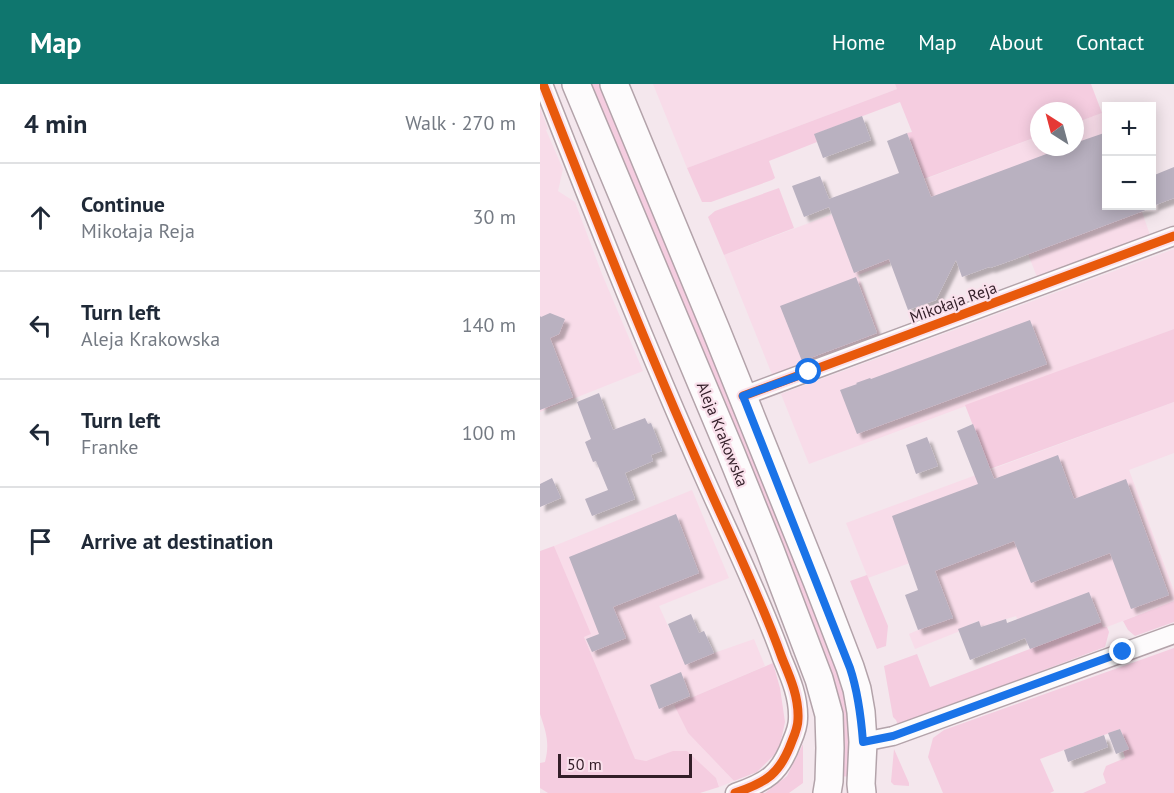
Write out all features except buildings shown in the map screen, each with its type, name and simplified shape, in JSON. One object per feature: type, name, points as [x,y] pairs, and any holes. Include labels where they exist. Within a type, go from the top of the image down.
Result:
[{"type":"main road","name":"Aleja Krakowska","points":[[576,84],[730,451],[819,679],[829,715],[830,759],[827,793]]},
{"type":"main road","name":"Aleja Krakowska","points":[[614,84],[743,396],[850,668],[861,712],[862,793]]},
{"type":"street","points":[[543,84],[610,256],[705,479],[755,589],[795,694],[798,720],[786,758],[773,774],[760,783],[735,793]]},
{"type":"street","name":"Mikołaja Reja","points":[[743,396],[1174,236]]},
{"type":"street","points":[[863,742],[893,736],[1174,634]]},
{"type":"shaded area","points":[[588,84],[604,84],[848,693],[851,777],[841,776]]},
{"type":"shaded area","points":[[653,84],[895,84],[897,89],[687,168]]},
{"type":"shaded area","points":[[895,84],[1091,84],[1102,113],[1084,120],[1084,102],[1030,102],[1030,139],[924,179],[907,133],[912,132],[900,102],[815,134],[817,142],[769,161],[775,178],[772,180],[711,202],[702,202],[687,168],[897,89]]},
{"type":"shaded area","points":[[540,108],[548,129],[546,130],[563,169],[558,191],[575,202],[602,274],[643,371],[540,412]]},
{"type":"shaded area","points":[[1102,113],[1102,210],[1141,210],[1150,235],[1037,277],[1028,254],[1010,261],[995,223],[858,275],[881,336],[773,377],[724,255],[1030,139],[1030,156],[1084,156],[1084,120]]},
{"type":"shaded area","points":[[779,188],[794,228],[724,255],[708,217],[715,211]]},
{"type":"shaded area","points":[[1174,249],[1174,329],[809,464],[781,394]]},
{"type":"shaded area","points":[[1174,329],[1174,402],[990,469],[965,405]]},
{"type":"shaded area","points":[[1174,402],[1174,453],[1129,470],[1174,591],[1174,601],[1107,627],[1103,628],[1101,622],[1030,649],[1016,616],[981,627],[978,621],[965,629],[915,649],[909,634],[918,630],[929,556],[868,578],[846,523]]},
{"type":"shaded area","points":[[692,490],[729,578],[659,606],[679,650],[714,653],[754,639],[765,666],[674,705],[688,733],[734,781],[719,787],[716,778],[656,758],[646,761],[635,760],[584,637],[590,634],[554,546]]},
{"type":"shaded area","points":[[554,546],[591,634],[584,637],[635,759],[646,761],[673,751],[687,751],[716,778],[719,787],[700,793],[548,793],[540,788],[540,763],[545,762],[547,743],[540,714],[540,551]]},
{"type":"shaded area","points":[[867,575],[888,626],[886,646],[877,649],[850,581]]},
{"type":"shaded area","points":[[1174,601],[1174,622],[1135,636],[1123,621]]},
{"type":"shaded area","points":[[1101,622],[1109,632],[1105,647],[898,725],[893,717],[884,666],[917,654],[930,687]]},
{"type":"shaded area","points":[[1174,648],[1174,793],[1083,793],[1106,783],[1103,774],[1106,766],[1125,758],[1123,751],[1128,749],[1120,729],[1040,759],[1054,791],[1050,793],[943,793],[928,757],[933,738],[944,730]]},
{"type":"shaded area","points":[[773,663],[780,688],[785,722],[779,750],[757,772],[734,781],[688,733],[674,705]]},
{"type":"shaded area","points":[[803,744],[803,783],[789,793],[765,793],[787,776]]},
{"type":"shaded area","points":[[894,749],[909,786],[894,785],[891,782]]},
{"type":"cycle path","points":[[543,84],[642,332],[745,567],[791,680],[798,711],[797,724],[783,762],[764,780],[735,793]]},
{"type":"cycle path","points":[[743,396],[1174,236]]},
{"type":"route","points":[[809,372],[743,396],[850,668],[857,689],[863,742],[893,736],[1123,652]]}]
